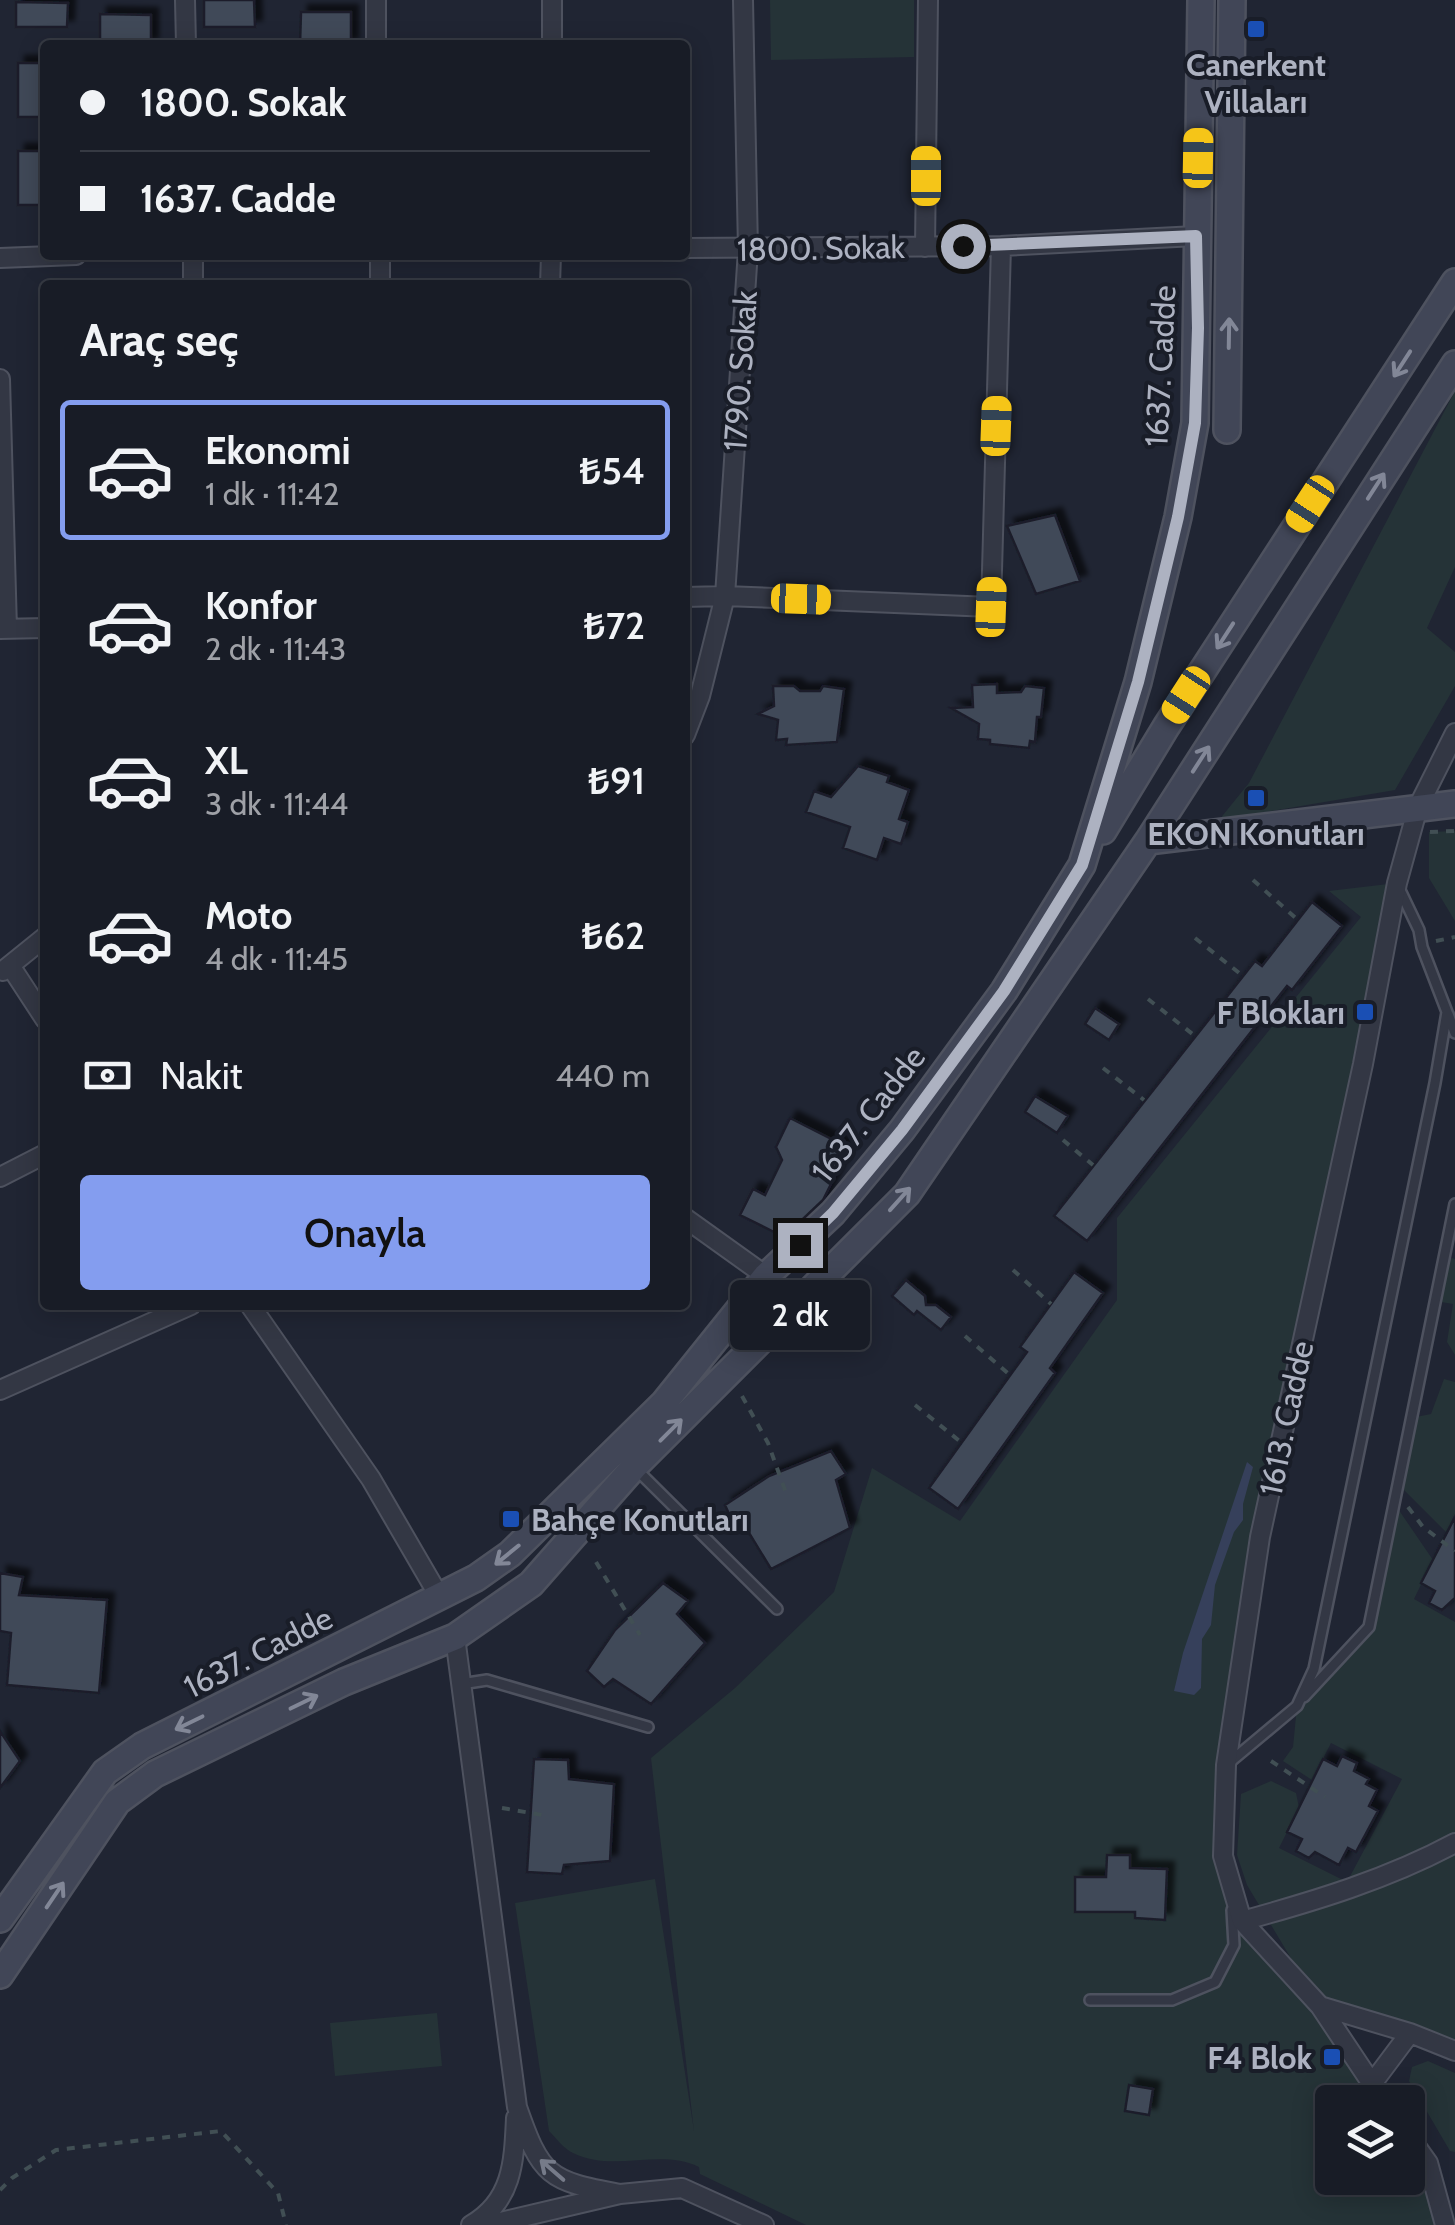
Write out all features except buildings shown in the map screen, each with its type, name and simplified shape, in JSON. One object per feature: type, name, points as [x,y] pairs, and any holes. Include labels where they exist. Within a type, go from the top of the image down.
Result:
[{"type":"street","points":[[184,0],[186,40]]},
{"type":"street","points":[[376,0],[376,40]]},
{"type":"street","points":[[552,0],[552,40]]},
{"type":"street","name":"1790. Sokak","points":[[690,723],[726,596],[748,250],[744,0]]},
{"type":"street","points":[[925,247],[928,0]]},
{"type":"street","name":"1637. Cadde","points":[[0,1919],[105,1772],[142,1746],[476,1578],[510,1554],[664,1402],[766,1276],[833,1213],[902,1130],[1004,991],[1082,865],[1138,682],[1178,517],[1195,423],[1201,0]]},
{"type":"street","points":[[1227,430],[1232,0]]},
{"type":"street","points":[[1196,236],[1232,236]]},
{"type":"street","name":"1800. Sokak","points":[[690,248],[1001,246],[1196,236]]},
{"type":"street","points":[[690,598],[991,607],[1001,246]]},
{"type":"street","points":[[0,258],[40,256]]},
{"type":"street","points":[[1082,865],[1166,726],[1455,282]]},
{"type":"street","name":"1637. Cadde","points":[[0,1976],[117,1802],[156,1774],[344,1682],[454,1637],[531,1584],[634,1467],[907,1194],[1148,841],[1455,364]]},
{"type":"street","points":[[0,378],[4,629],[40,628]]},
{"type":"street","name":"1613. Cadde","points":[[1370,2085],[1320,2006],[1242,1920],[1223,1856],[1226,1766],[1260,1537],[1363,1064],[1397,883],[1418,807],[1455,734]]},
{"type":"street","points":[[1148,841],[1455,804]]},
{"type":"street","points":[[40,941],[5,970],[40,1013]]},
{"type":"street","points":[[0,1176],[40,1156]]},
{"type":"street","points":[[690,1222],[766,1276]]},
{"type":"street","points":[[0,1390],[180,1310]]},
{"type":"street","points":[[253,1310],[371,1479],[439,1596],[454,1637],[517,2107],[514,2167],[503,2197],[486,2216],[471,2225]]},
{"type":"street","points":[[1242,1920],[1327,1898],[1455,1843]]},
{"type":"street","points":[[1320,2006],[1455,2051]]},
{"type":"street","points":[[1372,2085],[1410,2033]]},
{"type":"street","points":[[517,2107],[532,2148],[547,2172],[567,2183],[620,2194]]},
{"type":"street","points":[[1425,2159],[1445,2225]]},
{"type":"street","points":[[488,2225],[537,2220],[620,2194],[682,2188],[764,2225]]},
{"type":"lane","points":[[1397,883],[1419,930],[1455,1033]]},
{"type":"lane","points":[[1297,1706],[1314,1669],[1448,1012]]},
{"type":"lane","points":[[1226,1766],[1297,1706],[1369,1627],[1455,1204]]},
{"type":"lane","points":[[634,1467],[777,1608]]},
{"type":"lane","points":[[458,1684],[487,1680],[648,1727]]},
{"type":"lane","points":[[1090,2000],[1172,2000],[1216,1982],[1234,1946],[1232,1892]]},
{"type":"path","points":[[1429,832],[1455,831]]},
{"type":"path","points":[[1253,880],[1298,920]]},
{"type":"path","points":[[1195,938],[1243,976]]},
{"type":"path","points":[[1422,947],[1455,938]]},
{"type":"path","points":[[1148,999],[1196,1036]]},
{"type":"path","points":[[1103,1068],[1144,1100]]},
{"type":"path","points":[[1063,1140],[1093,1166]]},
{"type":"path","points":[[1014,1270],[1052,1304]]},
{"type":"path","points":[[966,1336],[1010,1376]]},
{"type":"path","points":[[742,1396],[768,1443],[786,1494]]},
{"type":"path","points":[[914,1405],[962,1442]]},
{"type":"path","points":[[1397,1491],[1423,1527],[1455,1551]]},
{"type":"path","points":[[596,1562],[640,1634]]},
{"type":"path","points":[[1271,1761],[1325,1797]]},
{"type":"path","points":[[502,1808],[548,1816]]},
{"type":"path","points":[[0,2190],[56,2150],[221,2131],[278,2193],[286,2225]]},
{"type":"shaded area","points":[[770,0],[914,0],[914,57],[771,60]]},
{"type":"shaded area","points":[[1455,391],[1455,567],[1427,628],[1455,652],[1455,686],[1395,790],[1219,820],[1249,783]]},
{"type":"shaded area","points":[[1455,831],[1455,921],[1429,878],[1429,832]]},
{"type":"shaded area","points":[[1397,883],[1260,1537],[1223,1856],[1242,1921],[1316,2000],[1247,1885],[1237,1855],[1241,1794],[1271,1781],[1296,1793],[1299,1808],[1279,1848],[1347,1882],[1402,1779],[1331,1743],[1312,1780],[1283,1761],[1293,1747],[1297,1706],[1369,1627],[1394,1503],[1433,1560],[1414,1599],[1455,1622],[1455,2051],[1321,2007],[1374,2085],[1315,2085],[1315,2195],[1425,2195],[1425,2176],[1445,2225],[806,2225],[700,2174],[699,2167],[684,2162],[604,2161],[570,2151],[549,2131],[515,1903],[655,1879],[694,2131],[651,1758],[735,1688],[834,1592],[872,1468],[960,1521],[1117,1300],[1117,1218],[1361,917],[1329,891]]},
{"type":"shaded area","points":[[1445,1256],[1455,1259],[1455,1355],[1447,1342],[1453,1304],[1435,1301]]},
{"type":"shaded area","points":[[1444,1379],[1455,1382],[1455,1514],[1446,1532],[1398,1484],[1411,1418],[1431,1414]]},
{"type":"shaded area","points":[[437,2013],[442,2066],[335,2076],[330,2023]]},
{"type":"shaded area","points":[[1428,2061],[1455,2073],[1455,2152],[1450,2151],[1425,2108],[1425,2085],[1411,2085],[1409,2081],[1412,2067]]},
{"type":"water","points":[[1247,1462],[1253,1467],[1243,1520],[1234,1532],[1215,1585],[1211,1625],[1202,1639],[1201,1688],[1194,1695],[1174,1691],[1183,1653]]},
{"type":"place","name":"Canerkent Villaları","points":[[1256,29]]},
{"type":"place","name":"EKON Konutları","points":[[1256,798]]},
{"type":"place","name":"F Blokları","points":[[1365,1012]]},
{"type":"place","name":"Bahçe Konutları","points":[[511,1519]]},
{"type":"place","name":"F4 Blok","points":[[1332,2057]]},
{"type":"route","points":[[800,1245],[833,1213],[902,1130],[1004,991],[1082,865],[1138,682],[1178,517],[1195,423],[1196,236],[963,246]]}]
